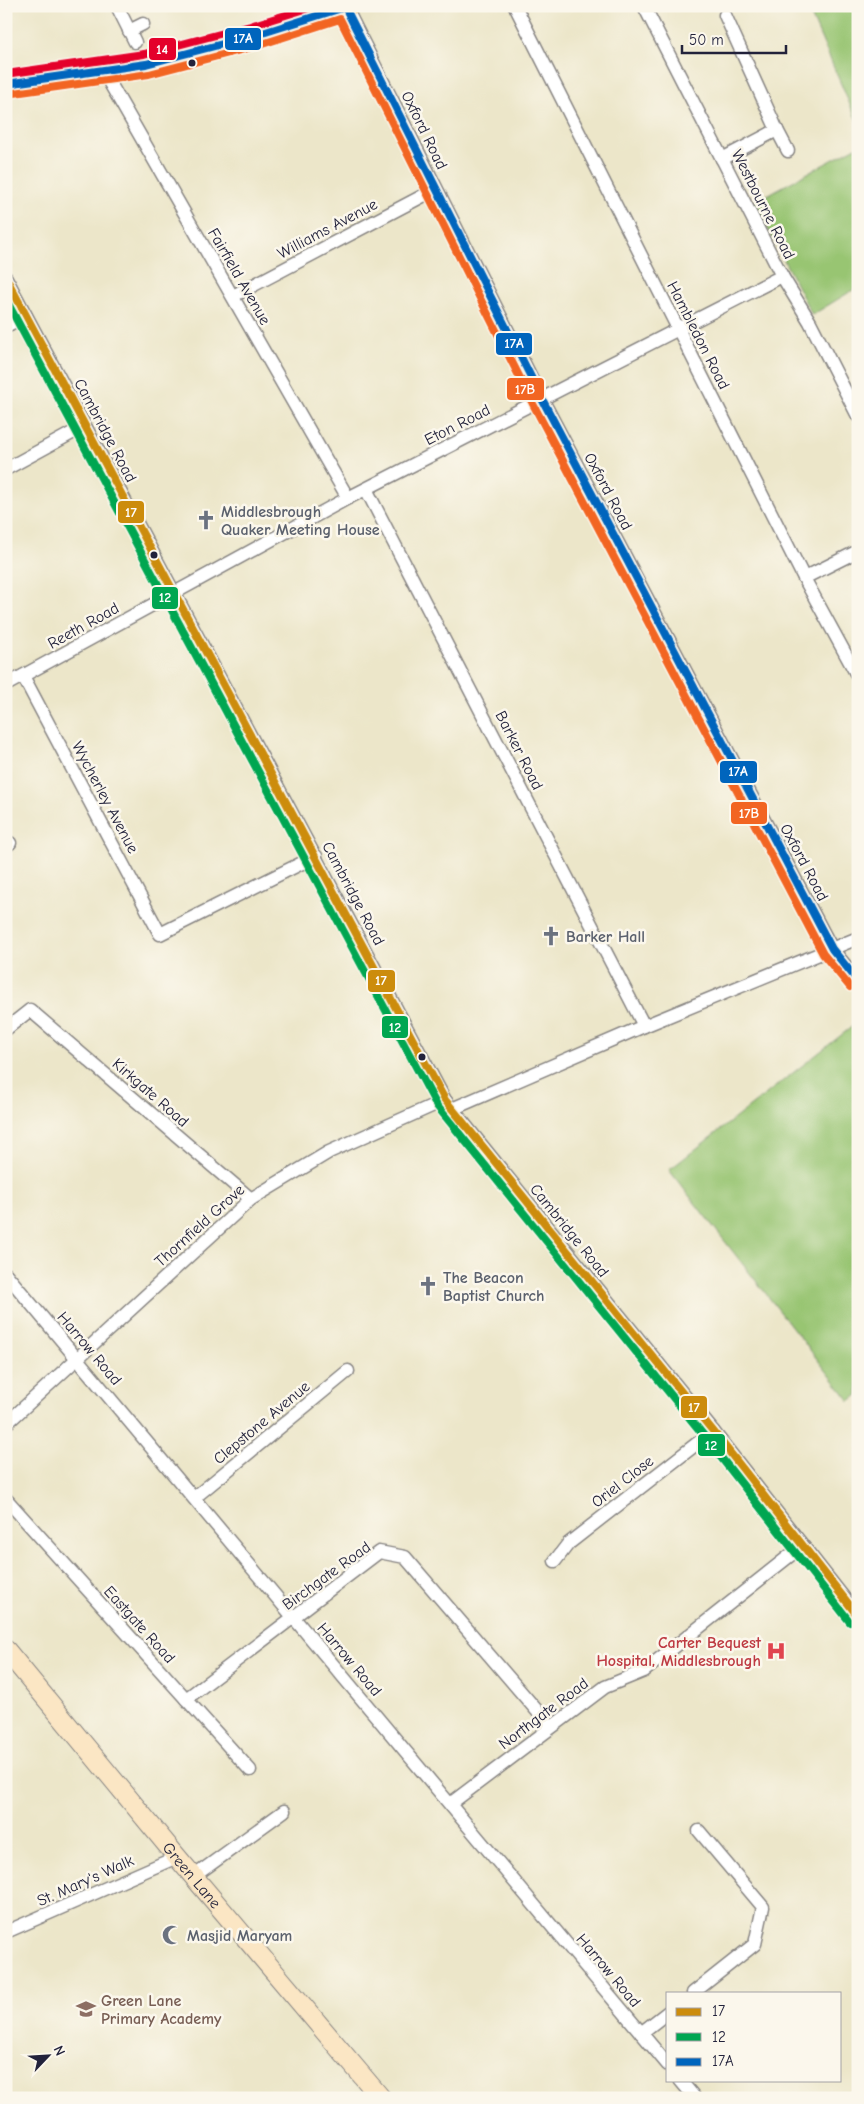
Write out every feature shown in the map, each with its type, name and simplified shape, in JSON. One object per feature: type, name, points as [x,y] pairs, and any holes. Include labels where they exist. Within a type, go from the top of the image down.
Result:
[{"type":"main road","points":[[6,84],[146,64],[217,46],[346,7]]},
{"type":"street","points":[[117,6],[132,36],[143,24]]},
{"type":"street","name":"Hambledon Road","points":[[515,6],[804,578],[858,677]]},
{"type":"street","name":"Westbourne Road","points":[[644,6],[782,276],[853,396],[858,416]]},
{"type":"street","name":"Oxford Road","points":[[346,7],[542,399],[832,949],[858,981]]},
{"type":"street","points":[[725,15],[788,152]]},
{"type":"street","name":"Fairfield Avenue","points":[[103,71],[348,498]]},
{"type":"street","points":[[722,159],[777,130]]},
{"type":"street","name":"Williams Avenue","points":[[233,296],[436,189]]},
{"type":"street","name":"Eton Road","points":[[175,593],[366,488],[782,276]]},
{"type":"street","name":"Cambridge Road","points":[[6,278],[449,1104],[858,1616]]},
{"type":"street","points":[[6,326],[26,316]]},
{"type":"street","points":[[6,469],[85,426]]},
{"type":"street","name":"Barker Road","points":[[366,488],[644,1026]]},
{"type":"street","points":[[804,578],[858,551]]},
{"type":"street","name":"Reeth Road","points":[[6,685],[175,593]]},
{"type":"street","name":"Wycherley Avenue","points":[[23,676],[160,934],[316,856]]},
{"type":"street","name":"Thornfield Grove","points":[[6,1424],[251,1199],[329,1152],[858,938]]},
{"type":"street","name":"Kirkgate Road","points":[[6,1029],[30,1010],[251,1199]]},
{"type":"street","name":"Harrow Road","points":[[6,1274],[666,2063]]},
{"type":"street","name":"Clepstone Avenue","points":[[194,1498],[348,1371]]},
{"type":"street","name":"Oriel Close","points":[[555,1560],[568,1544],[712,1431]]},
{"type":"street","name":"Eastgate Road","points":[[6,1499],[250,1770]]},
{"type":"street","name":"Northgate Road","points":[[450,1804],[604,1687],[644,1671],[802,1546]]},
{"type":"street","name":"Birchgate Road","points":[[186,1699],[379,1552],[405,1557],[551,1727]]},
{"type":"street","name":"Green Lane","points":[[6,1650],[193,1877],[381,2098]]},
{"type":"street","points":[[193,1877],[284,1811]]},
{"type":"street","points":[[694,1992],[754,1944],[763,1907],[699,1831]]},
{"type":"street","name":"St. Mary's Walk","points":[[6,1932],[177,1857]]},
{"type":"street","points":[[641,2033],[666,2014]]},
{"type":"street","points":[[682,2082],[694,2098]]},
{"type":"green space","points":[[807,6],[858,6],[858,123]]},
{"type":"green space","points":[[858,146],[858,287],[812,315],[754,202]]},
{"type":"green space","points":[[858,1022],[858,1395],[850,1401],[669,1170]]},
{"type":"transit line","name":"14","points":[[6,74],[144,54],[250,26],[315,6]]},
{"type":"transit line","name":"17A","points":[[6,84],[146,64],[253,36],[345,7],[542,399],[832,949],[858,981]]},
{"type":"transit line","name":"17B","points":[[7,94],[149,74],[256,46],[340,19],[533,404],[823,954],[850,987]]},
{"type":"transit line","name":"17","points":[[6,278],[445,1100],[713,1431],[858,1616]]},
{"type":"transit line","name":"12","points":[[6,300],[437,1106],[705,1437],[850,1622]]},
{"type":"place","name":"Middlesbrough Quaker Meeting House","points":[[206,520]]},
{"type":"place","name":"Barker Hall","points":[[551,936]]},
{"type":"place","name":"The Beacon Baptist Church","points":[[428,1286]]},
{"type":"place","name":"Carter Bequest Hospital, Middlesbrough","points":[[776,1651]]},
{"type":"place","name":"Masjid Maryam","points":[[172,1935]]},
{"type":"place","name":"Green Lane Primary Academy","points":[[86,2009]]}]
